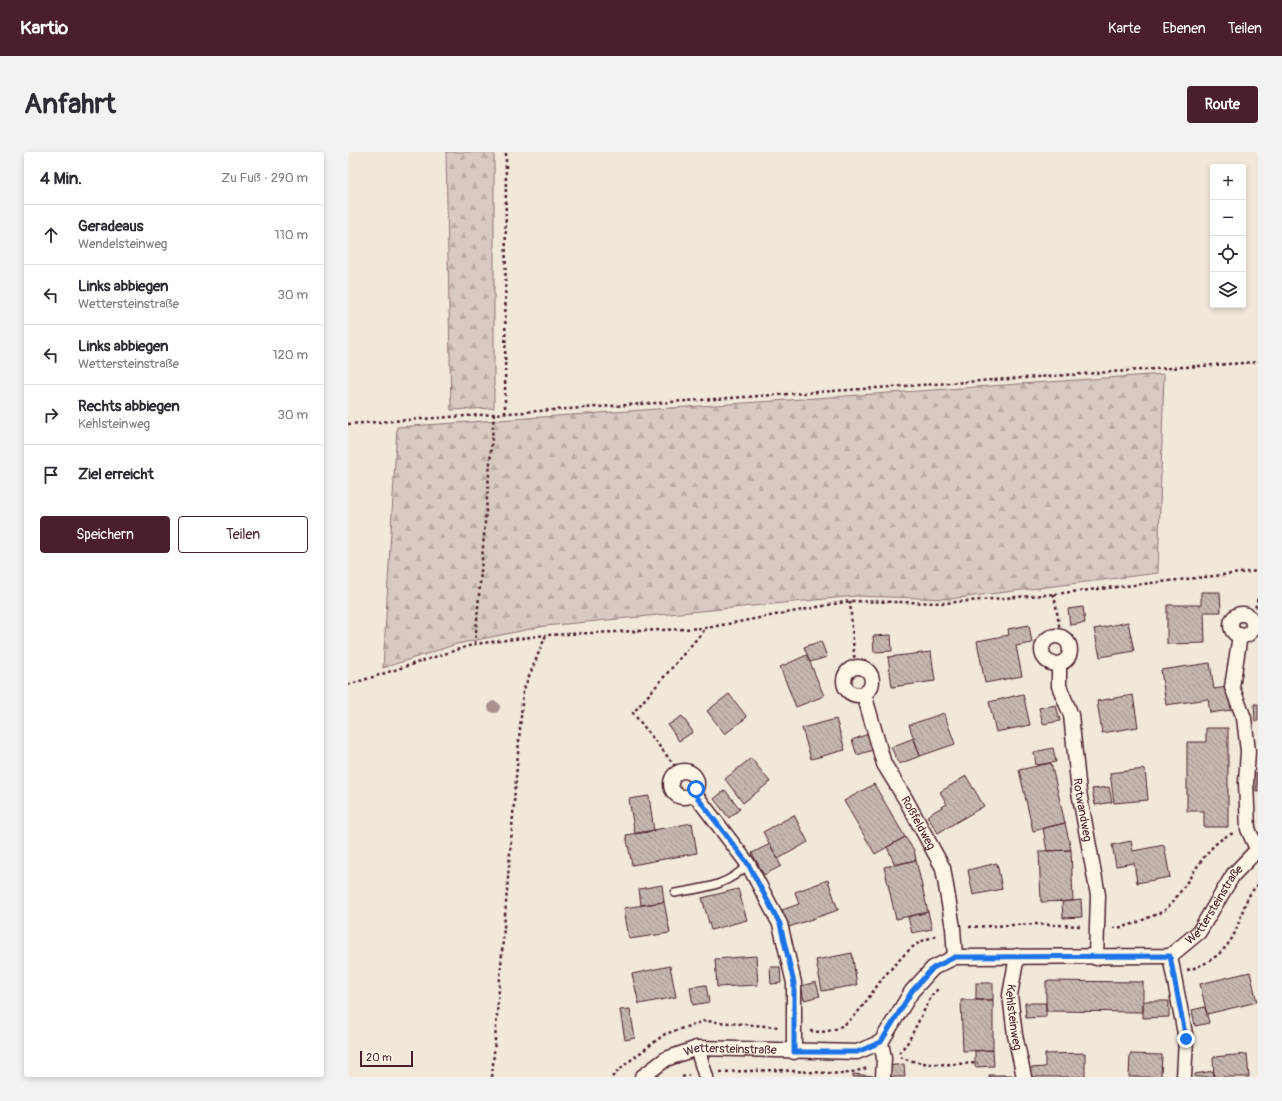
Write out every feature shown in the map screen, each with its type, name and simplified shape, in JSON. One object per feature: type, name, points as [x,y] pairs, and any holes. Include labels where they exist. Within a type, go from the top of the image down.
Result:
[{"type":"street","points":[[1252,619],[1244,614],[1234,618],[1231,624],[1232,629],[1240,636],[1232,687],[1244,718],[1248,751],[1246,783],[1248,829],[1258,849]]},
{"type":"street","points":[[1061,637],[1065,640],[1070,649],[1068,657],[1059,664],[1053,664],[1046,660],[1043,656],[1042,648],[1046,641],[1050,638],[1061,637]]},
{"type":"street","name":"Rotwandweg","points":[[1059,664],[1059,686],[1071,715],[1079,792],[1098,895],[1096,958]]},
{"type":"street","points":[[855,667],[865,668],[872,676],[872,685],[864,694],[854,694],[845,686],[844,677],[846,673],[855,667]]},
{"type":"street","name":"Roßfeldweg","points":[[864,694],[884,764],[906,800],[943,868],[953,928],[955,957]]},
{"type":"street","points":[[679,771],[687,771],[694,775],[698,784],[694,793],[683,798],[672,791],[670,782],[679,771]]},
{"type":"street","points":[[694,793],[748,864],[780,924],[794,983],[794,1052]]},
{"type":"street","name":"Wettersteinstraße","points":[[1170,956],[1200,932],[1232,875],[1258,849]]},
{"type":"street","points":[[883,1071],[881,1042],[912,991],[933,968],[955,957],[1017,956],[1096,958],[1170,956],[1186,1039],[1184,1077]]},
{"type":"street","name":"Kehlsteinweg","points":[[1017,956],[1010,995],[1014,1035],[1024,1077]]},
{"type":"street","name":"Wettersteinstraße","points":[[642,1077],[666,1059],[697,1048],[794,1052],[857,1052],[881,1042]]},
{"type":"street","points":[[697,1048],[705,1075]]},
{"type":"lane","points":[[675,893],[713,886],[738,875],[748,864]]},
{"type":"path","points":[[505,414],[506,152]]},
{"type":"path","points":[[348,424],[1258,362]]},
{"type":"path","points":[[475,644],[494,414]]},
{"type":"path","points":[[348,685],[475,644],[546,635],[706,628],[850,601],[945,603],[1054,594],[1258,571]]},
{"type":"path","points":[[1054,594],[1061,637]]},
{"type":"path","points":[[1252,619],[1258,598]]},
{"type":"path","points":[[850,601],[855,667]]},
{"type":"path","points":[[679,771],[633,712],[706,628]]},
{"type":"path","points":[[492,1077],[523,691],[546,635]]},
{"type":"path","points":[[682,1077],[777,1070],[844,1074],[883,1071],[896,1056],[911,1062],[933,1064],[978,1063]]},
{"type":"green space","points":[[446,152],[494,152],[494,408],[451,410]]},
{"type":"green space","points":[[1164,374],[1158,573],[950,599],[856,596],[545,626],[457,644],[383,668],[397,427]]},
{"type":"building","points":[[1201,592],[1220,592],[1221,612],[1204,612],[1205,643],[1167,644],[1167,605],[1201,605]]},
{"type":"building","points":[[1083,607],[1085,623],[1070,625],[1068,609]]},
{"type":"building","points":[[1128,622],[1134,651],[1100,657],[1094,629]]},
{"type":"building","points":[[1029,625],[1032,643],[1016,646],[1022,676],[985,683],[977,641],[1009,635],[1008,629]]},
{"type":"building","points":[[891,635],[892,651],[874,652],[873,636]]},
{"type":"building","points":[[821,641],[827,657],[810,662],[804,647]]},
{"type":"building","points":[[931,652],[935,681],[892,687],[888,657]]},
{"type":"building","points":[[807,655],[824,696],[796,707],[780,667]]},
{"type":"building","points":[[1210,663],[1214,689],[1227,687],[1231,710],[1210,713],[1208,699],[1166,705],[1161,670]]},
{"type":"building","points":[[729,694],[747,717],[725,734],[707,711]]},
{"type":"building","points":[[1023,694],[1030,725],[996,732],[989,702]]},
{"type":"building","points":[[1133,695],[1138,727],[1102,733],[1097,701]]},
{"type":"building","points":[[1254,704],[1258,704],[1258,721],[1255,721]]},
{"type":"building","points":[[1056,705],[1060,721],[1043,724],[1039,708]]},
{"type":"building","points":[[944,713],[955,744],[920,756],[909,725]]},
{"type":"building","points":[[682,716],[693,732],[679,741],[668,725]]},
{"type":"building","points":[[836,719],[845,750],[811,759],[802,728]]},
{"type":"building","points":[[1206,728],[1228,728],[1228,827],[1204,827],[1204,811],[1187,811],[1187,742],[1206,742]]},
{"type":"building","points":[[868,734],[873,750],[857,755],[852,740]]},
{"type":"building","points":[[914,738],[920,756],[899,764],[891,747]]},
{"type":"building","points":[[1053,748],[1056,762],[1036,765],[1034,752]]},
{"type":"building","points":[[751,758],[770,782],[743,803],[725,779]]},
{"type":"building","points":[[1051,763],[1065,823],[1033,831],[1019,770]]},
{"type":"building","points":[[1145,769],[1148,800],[1114,803],[1110,773]]},
{"type":"building","points":[[1256,773],[1258,773],[1258,791],[1256,791]]},
{"type":"building","points":[[966,776],[984,806],[938,833],[927,816],[947,804],[940,792]]},
{"type":"building","points":[[874,784],[905,837],[875,854],[844,801]]},
{"type":"building","points":[[1109,787],[1112,802],[1095,805],[1092,789]]},
{"type":"building","points":[[725,790],[740,809],[729,818],[714,799]]},
{"type":"building","points":[[649,796],[654,831],[635,834],[629,799]]},
{"type":"building","points":[[794,815],[808,842],[778,859],[763,832]]},
{"type":"building","points":[[692,823],[697,853],[632,865],[626,835]]},
{"type":"building","points":[[1065,823],[1071,850],[1047,851],[1043,828]]},
{"type":"building","points":[[905,837],[914,850],[916,860],[895,865],[887,847]]},
{"type":"building","points":[[1131,841],[1133,851],[1164,845],[1170,877],[1137,883],[1134,863],[1116,866],[1112,845]]},
{"type":"building","points":[[770,844],[781,866],[764,875],[752,853]]},
{"type":"building","points":[[1071,850],[1073,901],[1041,902],[1039,851]]},
{"type":"building","points":[[916,860],[928,912],[896,919],[884,867]]},
{"type":"building","points":[[997,863],[1002,889],[973,895],[968,870]]},
{"type":"building","points":[[828,880],[838,910],[789,927],[782,910],[799,904],[795,892]]},
{"type":"building","points":[[662,885],[664,902],[641,905],[639,889]]},
{"type":"building","points":[[738,889],[747,920],[711,930],[702,898]]},
{"type":"building","points":[[1081,900],[1082,917],[1063,918],[1062,902]]},
{"type":"building","points":[[664,902],[670,933],[629,939],[624,908]]},
{"type":"building","points":[[928,912],[932,929],[912,933],[908,917]]},
{"type":"building","points":[[852,953],[857,985],[822,991],[816,960]]},
{"type":"building","points":[[756,956],[758,985],[717,987],[715,959]]},
{"type":"building","points":[[670,966],[676,997],[639,1004],[632,974]]},
{"type":"building","points":[[770,967],[780,967],[781,983],[771,984]]},
{"type":"building","points":[[1250,972],[1257,1002],[1207,1014],[1200,984]]},
{"type":"building","points":[[1046,981],[1143,982],[1143,1012],[1046,1011]]},
{"type":"building","points":[[816,982],[820,996],[804,1000],[801,986]]},
{"type":"building","points":[[976,983],[993,983],[993,1000],[976,1000]]},
{"type":"building","points":[[706,985],[709,1002],[693,1005],[690,987]]},
{"type":"building","points":[[961,1000],[993,1000],[993,1050],[963,1051]]},
{"type":"building","points":[[1143,1001],[1169,1001],[1169,1017],[1143,1018]]},
{"type":"building","points":[[1025,1003],[1046,1003],[1046,1017],[1026,1018]]},
{"type":"building","points":[[1205,1007],[1209,1023],[1195,1026],[1192,1010]]},
{"type":"building","points":[[630,1009],[635,1038],[625,1040],[620,1010]]},
{"type":"building","points":[[993,1050],[994,1066],[975,1067],[975,1051]]},
{"type":"building","points":[[1085,1053],[1085,1077],[1030,1077],[1030,1068],[1045,1067],[1045,1054]]},
{"type":"building","points":[[1130,1054],[1162,1055],[1161,1077],[1129,1077]]},
{"type":"building","points":[[1247,1054],[1249,1077],[1214,1077],[1213,1057]]},
{"type":"building","points":[[904,1064],[905,1077],[889,1077],[888,1066]]},
{"type":"building","points":[[1213,1071],[1214,1077],[1195,1077],[1195,1074]]},
{"type":"building","points":[[853,1074],[873,1076],[873,1077],[853,1077]]},
{"type":"building","points":[[989,1075],[1012,1075],[1012,1077],[989,1077]]},
{"type":"route","points":[[696,789],[694,793],[748,864],[780,924],[794,983],[794,1052],[857,1052],[881,1042],[912,991],[933,968],[955,957],[1017,956],[1096,958],[1170,956],[1186,1039]]}]
